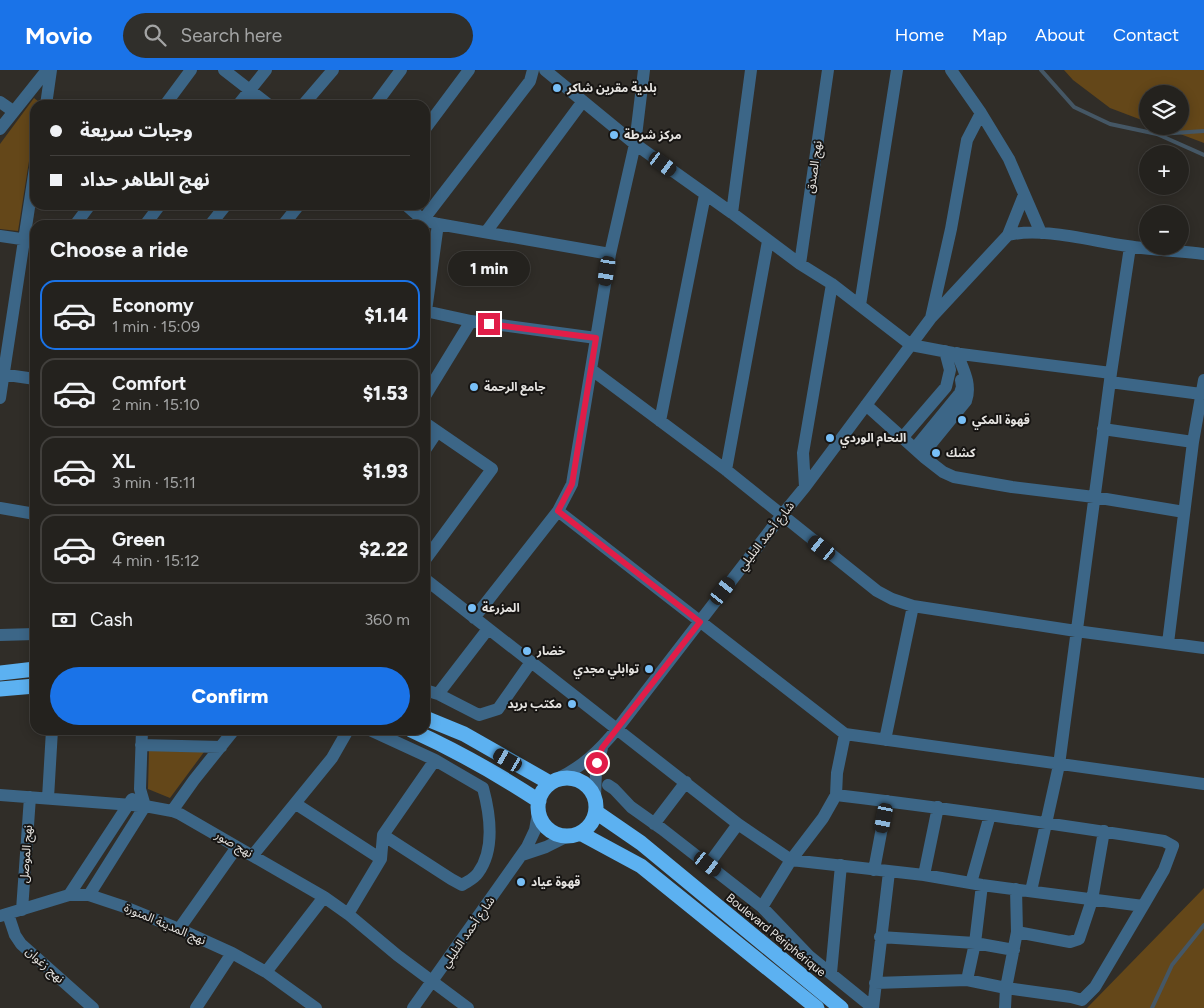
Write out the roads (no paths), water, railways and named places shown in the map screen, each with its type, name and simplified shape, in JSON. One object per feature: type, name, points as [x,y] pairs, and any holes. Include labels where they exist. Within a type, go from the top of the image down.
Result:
[{"type":"highway","points":[[0,673],[30,670]]},
{"type":"highway","points":[[0,689],[30,686]]},
{"type":"highway","points":[[430,720],[464,734],[554,781]]},
{"type":"highway","points":[[422,735],[499,776],[538,807]]},
{"type":"highway","points":[[566,778],[575,779],[591,789],[595,797],[596,812],[588,828],[574,834],[558,835],[549,830],[542,822],[538,807],[543,791],[554,781],[566,778]]},
{"type":"highway","name":"Boulevard Périphérique","points":[[596,812],[641,843],[841,1008]]},
{"type":"highway","points":[[574,834],[641,866],[817,1008]]},
{"type":"street","points":[[0,129],[47,70]]},
{"type":"street","points":[[47,100],[52,70]]},
{"type":"street","points":[[169,100],[191,70]]},
{"type":"street","points":[[224,70],[263,100]]},
{"type":"street","points":[[242,100],[266,70]]},
{"type":"street","points":[[307,100],[333,70]]},
{"type":"street","points":[[378,100],[401,70]]},
{"type":"street","points":[[430,122],[469,70]]},
{"type":"street","points":[[412,210],[423,220],[530,81],[533,70]]},
{"type":"street","points":[[545,70],[635,144],[800,264],[832,284],[911,345],[951,353],[1110,377],[1201,394]]},
{"type":"street","points":[[474,618],[558,511],[572,484],[610,254],[635,144],[644,70]]},
{"type":"street","points":[[732,213],[751,70]]},
{"type":"street","name":"نهج الصدق","points":[[800,264],[828,70]]},
{"type":"street","points":[[860,305],[897,70]]},
{"type":"street","points":[[951,70],[981,113],[1014,169],[1041,233]]},
{"type":"street","points":[[486,232],[583,101]]},
{"type":"street","points":[[0,102],[13,111]]},
{"type":"street","points":[[931,318],[951,229],[967,140],[981,113]]},
{"type":"street","points":[[660,421],[705,195]]},
{"type":"street","points":[[1008,235],[1024,195]]},
{"type":"street","points":[[214,220],[222,210]]},
{"type":"street","points":[[287,220],[295,210]]},
{"type":"street","points":[[430,222],[610,254]]},
{"type":"street","points":[[430,282],[438,224]]},
{"type":"street","points":[[1008,235],[1023,232],[1041,233],[1130,247],[1204,254]]},
{"type":"street","name":"شارع أحمد التليلي","points":[[602,748],[805,487],[931,318],[1008,235]]},
{"type":"street","points":[[0,236],[29,240],[2,374],[0,398]]},
{"type":"street","points":[[726,470],[768,241]]},
{"type":"street","points":[[1032,891],[1059,765],[1110,377],[1130,247]]},
{"type":"street","points":[[805,487],[804,453],[832,284]]},
{"type":"street","points":[[430,312],[471,321],[596,338]]},
{"type":"street","points":[[430,388],[471,321]]},
{"type":"street","points":[[903,437],[946,387],[951,353]]},
{"type":"street","points":[[918,452],[961,390],[962,384],[951,353]]},
{"type":"street","points":[[592,370],[726,470],[877,591],[892,600],[913,606],[1076,632],[1204,648]]},
{"type":"street","points":[[2,374],[30,378]]},
{"type":"street","points":[[1168,643],[1193,442],[1200,428],[1201,394],[1204,380]]},
{"type":"street","points":[[866,406],[943,472],[966,480],[1094,497],[1184,512]]},
{"type":"street","points":[[430,427],[492,469],[430,553]]},
{"type":"street","points":[[1103,429],[1193,442]]},
{"type":"street","points":[[430,442],[437,432]]},
{"type":"street","points":[[0,508],[30,513]]},
{"type":"street","points":[[558,511],[845,734],[1204,784]]},
{"type":"street","points":[[430,584],[738,824],[791,860],[924,875],[976,884],[1143,906]]},
{"type":"street","points":[[885,740],[913,606]]},
{"type":"street","points":[[438,694],[488,629]]},
{"type":"street","points":[[0,635],[30,634]]},
{"type":"street","points":[[430,692],[479,715],[498,709],[531,662]]},
{"type":"street","points":[[762,907],[791,860],[824,818],[836,794],[837,773],[845,734]]},
{"type":"street","points":[[48,798],[52,735]]},
{"type":"street","points":[[89,895],[145,806],[140,789],[142,735]]},
{"type":"street","points":[[172,811],[230,735]]},
{"type":"street","points":[[253,855],[332,758],[345,735]]},
{"type":"street","points":[[381,735],[434,760],[482,788],[486,801],[489,835],[487,856],[478,874],[462,884],[457,883],[383,835]]},
{"type":"street","points":[[141,745],[221,747]]},
{"type":"street","points":[[554,781],[580,767],[602,748]]},
{"type":"street","points":[[595,797],[596,771],[602,748]]},
{"type":"street","points":[[348,914],[381,860],[383,835],[434,760]]},
{"type":"street","points":[[654,824],[686,782]]},
{"type":"street","points":[[608,785],[631,807],[762,907],[810,956],[873,1008]]},
{"type":"street","points":[[69,895],[127,804],[140,789]]},
{"type":"street","points":[[836,794],[1104,831],[1164,841],[1173,846],[1164,870],[1143,906],[1095,987],[1082,1000],[967,980],[875,983]]},
{"type":"street","name":"نهج صور","points":[[0,796],[127,804],[172,811],[203,826],[324,897],[468,1008]]},
{"type":"street","name":"نهج الموصل","points":[[22,910],[30,797]]},
{"type":"street","points":[[874,870],[887,801]]},
{"type":"street","points":[[296,804],[381,860]]},
{"type":"street","name":"شارع أحمد التليلي","points":[[413,1008],[522,855],[532,838],[538,807]]},
{"type":"street","points":[[924,875],[938,807]]},
{"type":"street","points":[[967,980],[975,943],[976,884],[990,815]]},
{"type":"street","points":[[708,864],[738,824]]},
{"type":"street","points":[[1017,932],[1074,942],[1079,939],[1092,900],[1104,831]]},
{"type":"street","points":[[522,855],[546,847],[574,834]]},
{"type":"street","points":[[179,929],[237,846]]},
{"type":"street","points":[[831,973],[841,865]]},
{"type":"street","points":[[873,1008],[889,872]]},
{"type":"street","points":[[1005,1008],[1006,988],[1017,932],[1016,889]]},
{"type":"street","name":"نهج المدينة المنورة","points":[[4,915],[69,895],[89,895],[125,907],[232,953],[266,972],[316,1008]]},
{"type":"street","points":[[266,972],[324,897]]},
{"type":"street","name":"نهج زغوان","points":[[4,915],[21,944],[93,1008]]},
{"type":"street","points":[[880,936],[975,943],[1014,950]]},
{"type":"street","points":[[196,1008],[232,953]]},
{"type":"waterway","points":[[1041,70],[1074,107],[1110,124],[1157,134],[1204,155]]},
{"type":"waterway","points":[[1189,132],[1204,131]]},
{"type":"waterway","points":[[1152,1008],[1172,965],[1204,925]]},
{"type":"place","name":"بلدية مقرين شاكر","points":[[557,88]]},
{"type":"place","name":"مركز شرطة","points":[[614,135]]},
{"type":"place","name":"جامع الرحمة","points":[[474,387]]},
{"type":"place","name":"قهوة المكي","points":[[962,420]]},
{"type":"place","name":"النحام الوردي","points":[[830,438]]},
{"type":"place","name":"كشك","points":[[936,453]]},
{"type":"place","name":"المزرعة","points":[[472,608]]},
{"type":"place","name":"خضار","points":[[527,651]]},
{"type":"place","name":"توابلي مجدي","points":[[649,669]]},
{"type":"place","name":"مكتب بريد","points":[[572,704]]},
{"type":"place","name":"قهوة عياد","points":[[521,882]]}]
